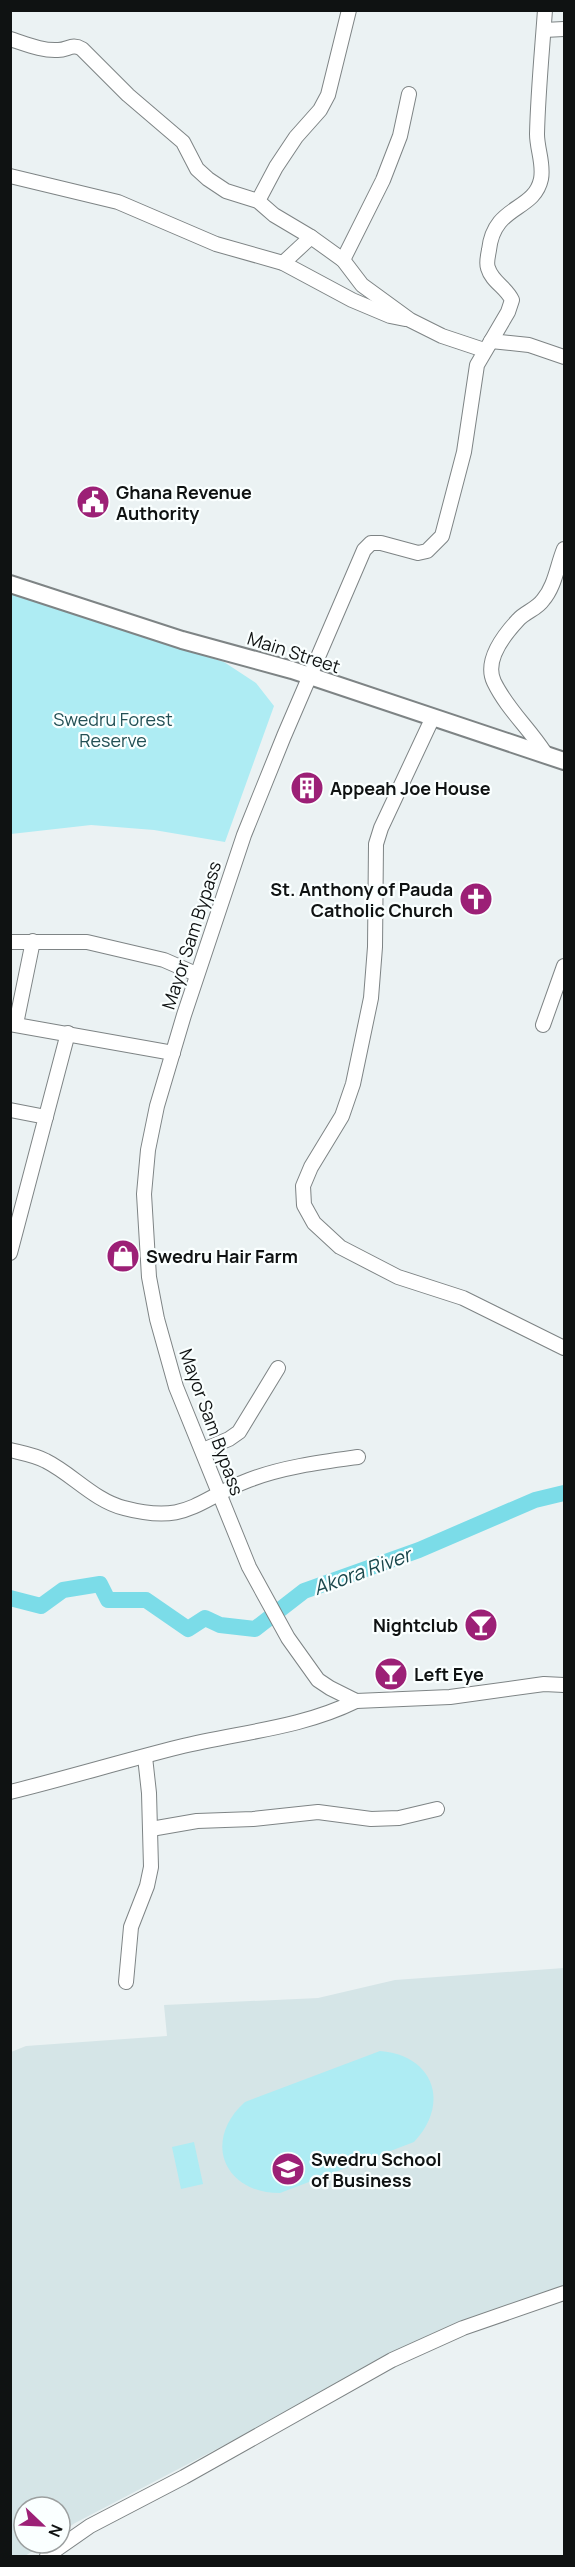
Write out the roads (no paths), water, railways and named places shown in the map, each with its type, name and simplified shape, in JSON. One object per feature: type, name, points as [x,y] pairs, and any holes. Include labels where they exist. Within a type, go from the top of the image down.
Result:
[{"type":"main road","name":"Main Street","points":[[10,584],[182,640],[310,677],[564,760]]},
{"type":"street","points":[[258,201],[276,167],[296,137],[320,110],[328,94],[349,10]]},
{"type":"street","points":[[488,346],[508,312],[512,300],[507,289],[493,280],[487,266],[489,247],[495,227],[502,218],[534,193],[541,180],[542,163],[537,143],[538,77],[545,10]]},
{"type":"street","points":[[544,30],[564,30]]},
{"type":"street","points":[[10,39],[37,48],[60,50],[72,46],[81,49],[128,95],[183,142],[197,169],[208,179],[226,191],[258,201],[274,215],[311,237],[343,260],[362,285],[411,320],[442,336],[488,346],[529,345],[564,357]]},
{"type":"street","points":[[343,260],[383,180],[400,136],[409,94]]},
{"type":"street","points":[[10,176],[118,202],[216,244],[283,263],[352,300],[390,316],[411,320]]},
{"type":"street","points":[[283,263],[311,237]]},
{"type":"street","name":"Mayor Sam Bypass","points":[[356,1701],[318,1680],[304,1663],[281,1625],[249,1567],[176,1387],[157,1319],[149,1277],[144,1194],[148,1150],[157,1106],[172,1053],[243,835],[364,550],[371,543],[381,543],[418,553],[427,551],[441,536],[464,452],[477,365],[488,346]]},
{"type":"street","points":[[545,753],[532,733],[508,707],[492,679],[491,665],[495,652],[519,619],[543,601],[554,583],[564,549]]},
{"type":"street","points":[[433,717],[381,828],[376,844],[375,947],[371,998],[353,1084],[342,1116],[303,1186],[304,1205],[314,1223],[340,1247],[398,1276],[463,1298],[564,1348]]},
{"type":"street","points":[[33,941],[13,1024],[172,1053]]},
{"type":"street","points":[[10,942],[87,942],[164,960],[196,974]]},
{"type":"street","points":[[543,1025],[564,966]]},
{"type":"street","points":[[10,1253],[68,1034]]},
{"type":"street","points":[[10,1110],[46,1117]]},
{"type":"street","points":[[203,1450],[239,1432],[278,1368]]},
{"type":"street","points":[[10,1450],[45,1460],[91,1491],[120,1507],[146,1513],[170,1514],[186,1510],[249,1480],[275,1472],[358,1457]]},
{"type":"street","points":[[10,1792],[180,1747],[263,1732],[302,1722],[328,1714],[356,1701],[450,1696],[544,1684],[564,1685]]},
{"type":"street","points":[[126,1983],[131,1927],[147,1886],[151,1867],[151,1829],[145,1757]]},
{"type":"street","points":[[151,1829],[196,1821],[253,1819],[318,1812],[371,1819],[399,1818],[437,1809]]},
{"type":"street","points":[[47,2556],[90,2526],[184,2477],[392,2360],[463,2328],[564,2293]]},
{"type":"waterway","name":"Akora River","points":[[10,1598],[41,1606],[63,1590],[100,1584],[108,1600],[146,1600],[188,1629],[205,1618],[220,1625],[255,1629],[304,1591],[419,1550],[535,1500],[564,1493]]},
{"type":"place","name":"Ghana Revenue Authority","points":[[93,502]]},
{"type":"place","name":"Appeah Joe House","points":[[307,788]]},
{"type":"place","name":"St. Anthony of Pauda Catholic Church","points":[[476,899]]},
{"type":"place","name":"Swedru Hair Farm","points":[[123,1256]]},
{"type":"place","name":"Nightclub","points":[[481,1625]]},
{"type":"place","name":"Left Eye","points":[[391,1674]]},
{"type":"place","name":"Swedru School of Business","points":[[288,2169]]},
{"type":"park label","name":"Swedru Forest Reserve","points":[[113,729]]}]
